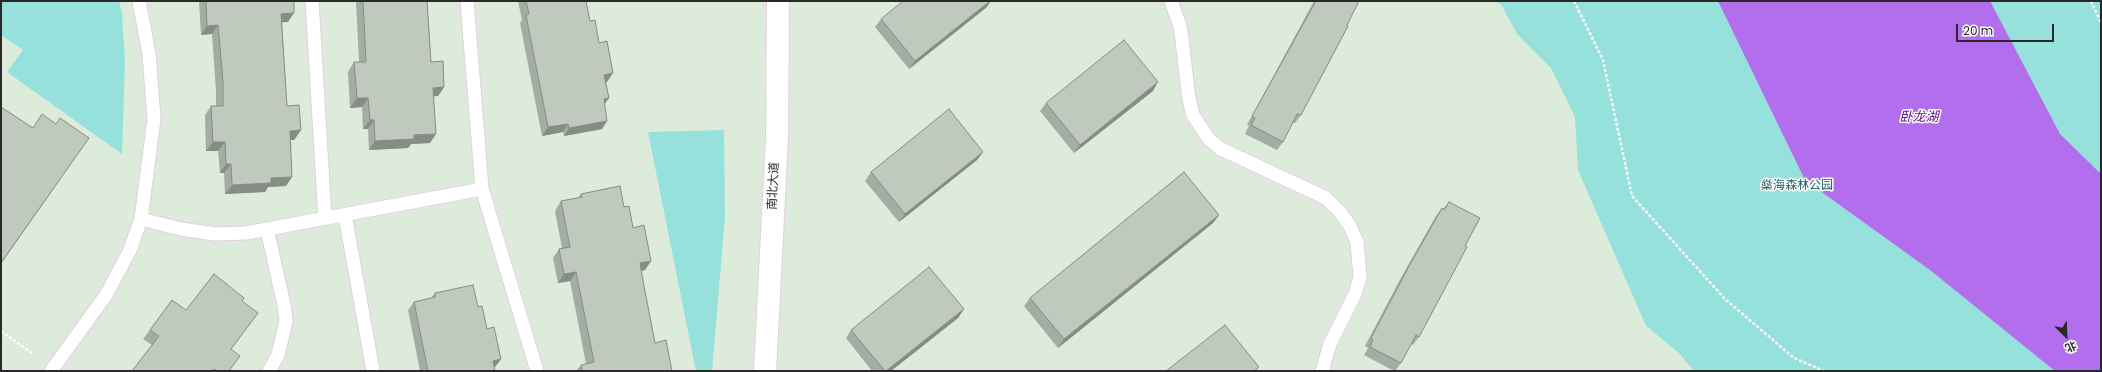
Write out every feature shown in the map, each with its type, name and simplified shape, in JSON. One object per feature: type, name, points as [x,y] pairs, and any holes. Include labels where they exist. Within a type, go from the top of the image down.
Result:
[{"type":"street","name":"南北大道","points":[[765,371],[777,138],[778,1]]},
{"type":"lane","points":[[52,370],[106,294],[130,250],[141,219],[154,119],[149,54],[139,1]]},
{"type":"lane","points":[[312,1],[325,218]]},
{"type":"lane","points":[[468,1],[482,189],[537,371]]},
{"type":"lane","points":[[1171,1],[1182,40],[1188,99],[1193,115],[1208,138],[1220,148],[1234,156],[1326,198],[1340,212],[1350,226],[1357,242],[1360,277],[1355,294],[1330,344],[1322,371]]},
{"type":"lane","points":[[141,219],[181,229],[215,234],[246,233],[482,189]]},
{"type":"lane","points":[[345,215],[373,371]]},
{"type":"lane","points":[[267,229],[284,305],[286,321],[278,355],[269,371]]},
{"type":"path","points":[[1574,1],[1603,60],[1632,196],[1725,299],[1794,358],[1824,371]]},
{"type":"path","points":[[2092,1],[2101,24]]},
{"type":"path","points":[[1,331],[52,370]]},
{"type":"green space","points":[[1,1],[119,1],[122,14],[125,61],[122,154],[7,72],[23,50],[1,35]]},
{"type":"green space","name":"燊海森林公园","points":[[1493,1],[2101,1],[2101,371],[1694,371],[1679,353],[1646,326],[1578,170],[1575,117],[1551,68],[1517,34],[1501,4]]},
{"type":"green space","points":[[724,130],[725,217],[712,371],[696,371],[648,132]]},
{"type":"water","name":"卧龙湖","points":[[1718,1],[1990,1],[2060,134],[2101,174],[2101,371],[2055,371],[1930,270],[1805,180]]},
{"type":"building","points":[[206,1],[294,1],[294,13],[281,14],[287,106],[299,105],[301,130],[290,131],[292,177],[271,178],[271,183],[232,185],[231,164],[226,164],[225,142],[213,142],[211,106],[223,106],[223,82],[218,25],[207,26]]},
{"type":"building","points":[[363,1],[427,1],[431,62],[443,61],[444,87],[433,88],[436,134],[414,135],[414,139],[375,141],[374,120],[370,120],[368,98],[357,98],[354,62],[366,62]]},
{"type":"building","points":[[526,1],[586,1],[590,21],[595,20],[599,43],[607,41],[613,73],[604,75],[609,98],[604,99],[607,121],[569,128],[568,124],[548,127],[526,15],[529,14]]},
{"type":"building","points":[[903,1],[990,1],[915,61],[881,19]]},
{"type":"building","points":[[1316,1],[1359,1],[1347,25],[1348,26],[1301,115],[1297,114],[1283,142],[1251,125],[1255,118],[1252,116]]},
{"type":"building","points":[[1124,40],[1158,82],[1080,145],[1046,103]]},
{"type":"building","points":[[1,107],[33,128],[42,114],[56,124],[60,118],[89,138],[3,260],[1,259]]},
{"type":"building","points":[[949,109],[983,152],[905,214],[871,172]]},
{"type":"building","points":[[1184,172],[1219,215],[1064,339],[1030,298]]},
{"type":"building","points":[[620,186],[624,207],[629,206],[633,228],[644,225],[651,261],[640,263],[644,286],[655,343],[666,340],[672,371],[582,371],[581,365],[594,362],[576,272],[564,274],[559,249],[570,247],[561,201],[582,197],[581,194]]},
{"type":"building","points":[[1449,202],[1480,218],[1465,246],[1467,247],[1419,337],[1416,335],[1401,363],[1370,347],[1373,340],[1371,338],[1442,208],[1444,210]]},
{"type":"building","points":[[929,267],[964,309],[885,371],[851,330]]},
{"type":"building","points":[[214,274],[244,298],[242,301],[258,313],[231,349],[240,356],[229,371],[217,371],[214,369],[212,371],[132,371],[159,336],[150,330],[172,300],[186,310]]},
{"type":"building","points":[[473,285],[478,307],[482,306],[487,329],[494,327],[501,359],[493,361],[495,371],[428,371],[414,302],[435,297],[435,293]]},
{"type":"building","points":[[1225,325],[1259,367],[1254,371],[1166,371]]}]
